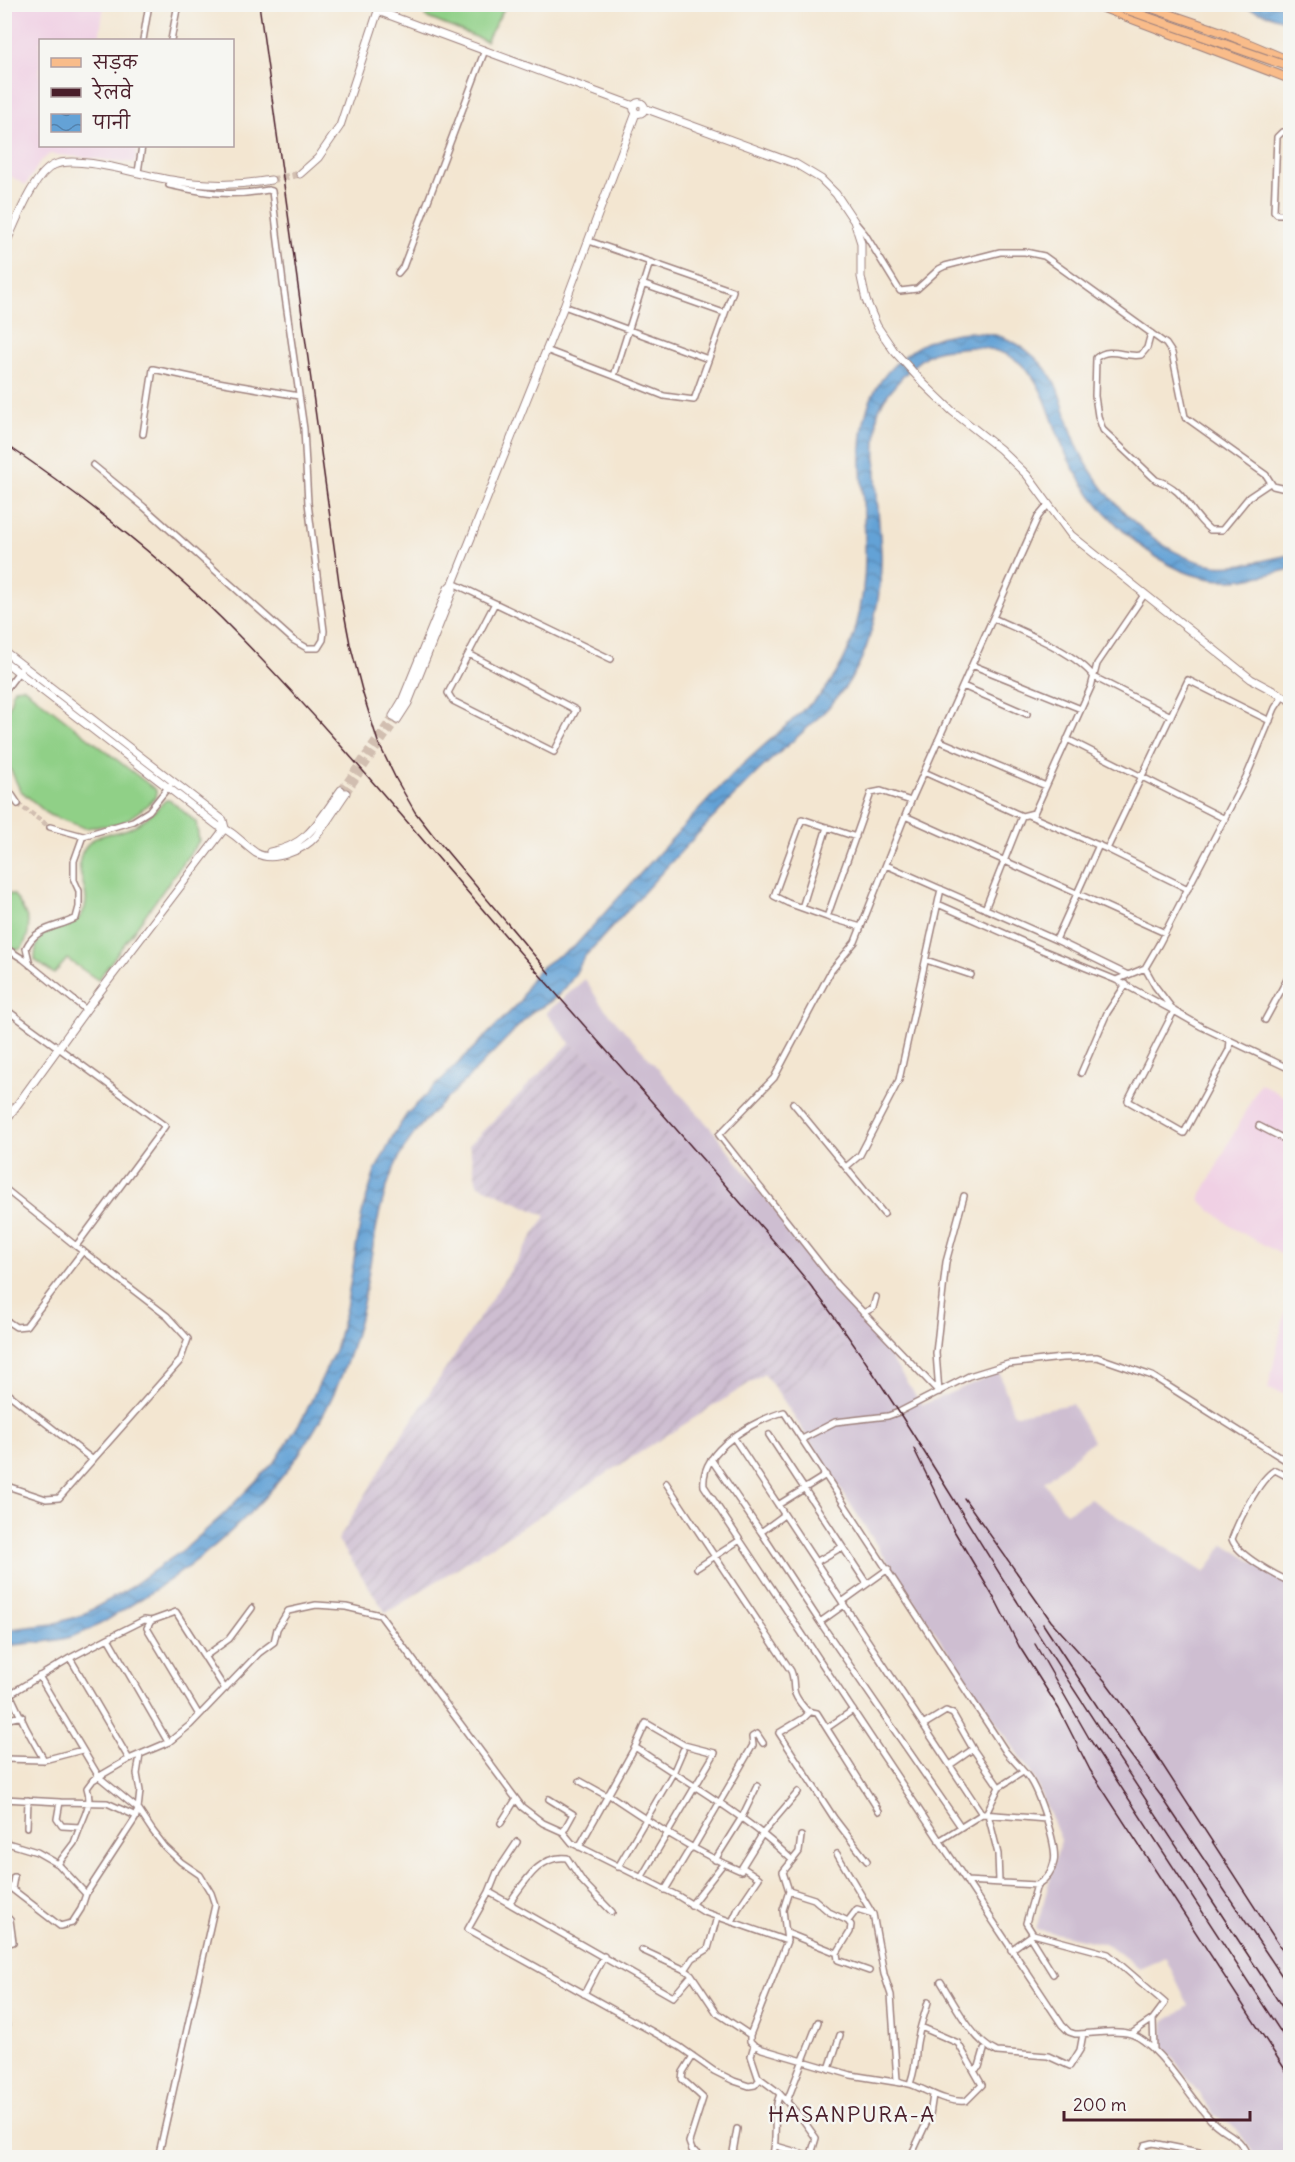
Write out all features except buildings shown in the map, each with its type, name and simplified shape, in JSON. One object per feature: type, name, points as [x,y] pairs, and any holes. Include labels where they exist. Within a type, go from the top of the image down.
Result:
[{"type":"main road","points":[[1093,4],[1290,79]]},
{"type":"main road","points":[[1111,4],[1290,67]]},
{"type":"main road","points":[[1120,16],[1125,4]]},
{"type":"main road","points":[[1140,4],[1219,31],[1290,61]]},
{"type":"street","points":[[143,39],[149,4]]},
{"type":"street","points":[[171,39],[178,4]]},
{"type":"street","points":[[300,174],[318,158],[340,126],[379,8],[641,113],[644,108],[796,164],[821,179],[836,194],[866,234],[900,291],[917,289],[945,266],[1000,252],[1024,252],[1044,256],[1166,344],[1172,353],[1185,417],[1266,475],[1273,486],[1290,490]]},
{"type":"street","points":[[398,273],[485,50]]},
{"type":"street","points":[[395,718],[408,702],[453,590],[453,583],[589,241],[635,109]]},
{"type":"street","points":[[1290,132],[1282,132],[1277,137],[1274,211],[1277,214],[1290,214]]},
{"type":"street","points":[[138,172],[142,147]]},
{"type":"street","points":[[4,247],[35,185],[53,166],[74,163],[216,186],[271,180]]},
{"type":"street","points":[[93,465],[144,507],[294,640],[307,648],[318,648],[323,640],[324,632],[308,503],[304,429],[272,191],[208,194],[168,185]]},
{"type":"street","points":[[854,220],[861,243],[861,277],[866,300],[878,326],[894,351],[952,411],[1026,475],[1071,535],[1251,679],[1290,700]]},
{"type":"street","points":[[546,350],[664,396],[694,400],[733,291],[589,241]]},
{"type":"street","points":[[614,376],[650,262]]},
{"type":"street","points":[[642,284],[724,313]]},
{"type":"street","points":[[564,306],[708,359]]},
{"type":"street","points":[[1151,333],[1148,348],[1141,355],[1128,356],[1110,351],[1096,358],[1095,396],[1098,416],[1106,434],[1156,480],[1166,483],[1179,492],[1210,530],[1222,530],[1250,496],[1270,483]]},
{"type":"street","points":[[1149,343],[1158,339]]},
{"type":"street","points":[[143,434],[153,369],[299,396]]},
{"type":"street","points":[[939,1392],[837,1286],[719,1135],[774,1078],[831,971],[855,942],[911,801],[1038,517],[1048,505]]},
{"type":"street","points":[[453,583],[611,659]]},
{"type":"street","points":[[1024,815],[1034,813],[1091,687],[1097,664],[1144,595]]},
{"type":"street","points":[[469,654],[576,710],[554,752],[453,701],[448,693],[495,603]]},
{"type":"street","points":[[993,618],[1053,647],[1087,667],[1094,676],[1171,716]]},
{"type":"street","points":[[4,651],[22,669],[171,784],[224,820],[225,828],[86,1010],[4,1123]]},
{"type":"street","points":[[4,661],[22,669]]},
{"type":"street","points":[[972,665],[1081,709]]},
{"type":"street","points":[[4,696],[6,689],[22,669]]},
{"type":"street","points":[[1107,849],[1188,680],[1270,722]]},
{"type":"street","points":[[963,686],[1027,714]]},
{"type":"street","points":[[1116,980],[1145,968],[1225,819],[1283,696]]},
{"type":"street","points":[[1067,739],[1225,819]]},
{"type":"street","points":[[938,740],[1046,786]]},
{"type":"street","points":[[924,772],[1099,845],[1188,889]]},
{"type":"street","points":[[4,783],[18,804]]},
{"type":"street","points":[[50,827],[83,836],[133,822],[149,811],[171,784]]},
{"type":"street","points":[[827,917],[871,793],[881,791],[911,801]]},
{"type":"street","points":[[225,828],[258,854],[280,850],[297,844],[310,834],[343,792]]},
{"type":"street","points":[[985,909],[1024,815]]},
{"type":"street","points":[[905,816],[1165,933]]},
{"type":"street","points":[[855,837],[802,819],[774,896],[827,917],[861,927]]},
{"type":"street","points":[[802,908],[827,827]]},
{"type":"street","points":[[30,964],[26,948],[35,935],[45,928],[56,924],[66,924],[76,918],[79,891],[74,880],[74,861],[83,836]]},
{"type":"street","points":[[1056,940],[1099,845]]},
{"type":"street","points":[[886,865],[1056,940],[1128,975]]},
{"type":"street","points":[[846,1167],[860,1155],[899,1080],[941,889]]},
{"type":"street","points":[[938,904],[1126,984],[1230,1041],[1290,1069]]},
{"type":"street","points":[[4,947],[30,964],[86,1010]]},
{"type":"street","points":[[926,960],[971,975]]},
{"type":"street","points":[[1145,968],[1174,1011]]},
{"type":"street","points":[[1265,1020],[1290,974]]},
{"type":"street","points":[[1081,1073],[1107,1013],[1126,984]]},
{"type":"street","points":[[1145,994],[1160,993]]},
{"type":"street","points":[[4,1008],[165,1126],[76,1246]]},
{"type":"street","points":[[1174,1011],[1128,1101],[1184,1132],[1229,1050],[1230,1041]]},
{"type":"street","points":[[793,1102],[884,1214]]},
{"type":"street","points":[[1258,1125],[1290,1142]]},
{"type":"street","points":[[4,1188],[167,1316],[188,1339],[180,1361],[59,1498],[45,1499],[4,1485]]},
{"type":"street","points":[[939,1392],[936,1353],[946,1263],[964,1196]]},
{"type":"street","points":[[4,1319],[16,1327],[26,1326],[83,1251]]},
{"type":"street","points":[[863,1313],[873,1308],[876,1297]]},
{"type":"street","points":[[802,1439],[835,1422],[888,1416],[899,1412],[969,1376],[1008,1364],[1097,1357],[1152,1376],[1290,1463]]},
{"type":"street","points":[[926,1378],[938,1380]]},
{"type":"street","points":[[6,1392],[93,1460]]},
{"type":"street","points":[[1053,1974],[1026,1923],[1037,1885],[1049,1874],[1054,1863],[1055,1851],[1046,1819],[1032,1784],[1006,1752],[784,1412],[766,1417],[734,1438],[711,1459],[703,1475],[704,1486],[1062,2025],[1069,2032],[1083,2034],[1131,2034],[1155,2050],[1210,2119],[1236,2137],[1245,2148],[1248,2157]]},
{"type":"street","points":[[769,1435],[867,1584]]},
{"type":"street","points":[[734,1438],[923,1725],[986,1814],[998,1854],[999,1882]]},
{"type":"street","points":[[711,1459],[961,1827]]},
{"type":"street","points":[[1290,1478],[1275,1470],[1269,1474],[1251,1501],[1232,1539],[1233,1544],[1244,1555],[1290,1582]]},
{"type":"street","points":[[778,1505],[826,1475]]},
{"type":"street","points":[[666,1483],[791,1671],[794,1678],[794,1692],[807,1711],[817,1713],[879,1811]]},
{"type":"street","points":[[761,1532],[784,1515]]},
{"type":"street","points":[[697,1568],[740,1540]]},
{"type":"street","points":[[816,1562],[842,1547]]},
{"type":"street","points":[[820,1622],[888,1569]]},
{"type":"street","points":[[58,1864],[75,1843],[89,1804],[90,1797],[87,1788],[99,1777],[129,1759],[168,1742],[200,1715],[259,1653],[274,1642],[288,1611],[316,1605],[345,1607],[380,1615],[516,1799],[530,1814],[563,1832],[572,1844],[692,1905],[717,1917],[787,1941]]},
{"type":"street","points":[[204,1657],[229,1639],[252,1608]]},
{"type":"street","points":[[44,1760],[22,1716],[7,1694],[69,1658],[144,1620],[151,1621],[176,1612],[225,1689]]},
{"type":"street","points":[[151,1621],[147,1628],[200,1715]]},
{"type":"street","points":[[108,1638],[168,1742]]},
{"type":"street","points":[[69,1658],[129,1759]]},
{"type":"street","points":[[39,1676],[99,1777],[138,1809],[165,1847],[200,1875],[215,1905],[158,2157]]},
{"type":"street","points":[[827,1728],[853,1710]]},
{"type":"street","points":[[810,1712],[804,1719],[779,1732],[834,1818],[867,1862]]},
{"type":"street","points":[[923,1725],[941,1713],[953,1714],[999,1787]]},
{"type":"street","points":[[4,1720],[22,1716]]},
{"type":"street","points":[[579,1847],[635,1747],[646,1722],[684,1744],[715,1753],[641,1878]]},
{"type":"street","points":[[665,1890],[753,1745],[752,1737],[757,1734],[763,1743]]},
{"type":"street","points":[[635,1747],[742,1817],[792,1860]]},
{"type":"street","points":[[950,1765],[973,1749]]},
{"type":"street","points":[[4,1759],[44,1760],[82,1750]]},
{"type":"street","points":[[618,1867],[673,1773],[682,1750]]},
{"type":"street","points":[[14,1876],[12,1889],[60,1926],[72,1923],[81,1909],[86,1894],[136,1816],[140,1791],[137,1774],[140,1755]]},
{"type":"street","points":[[986,1814],[999,1787],[1023,1772]]},
{"type":"street","points":[[580,1781],[608,1795],[668,1834],[715,1860],[741,1871],[763,1833],[798,1792]]},
{"type":"street","points":[[715,1860],[742,1817],[757,1786]]},
{"type":"street","points":[[4,1799],[106,1803],[136,1816]]},
{"type":"street","points":[[501,1823],[516,1799]]},
{"type":"street","points":[[549,1799],[573,1814],[563,1832]]},
{"type":"street","points":[[27,1827],[28,1800]]},
{"type":"street","points":[[60,1802],[57,1819],[62,1826],[80,1827]]},
{"type":"street","points":[[939,1841],[986,1814],[1046,1819]]},
{"type":"street","points":[[801,1836],[799,1852],[783,1872],[789,1891],[783,1910],[787,1941],[750,2035],[750,2041],[754,2045],[829,2069],[851,2075],[910,2084],[933,2095],[957,2102],[966,2101],[982,2085],[958,2043],[921,2027]]},
{"type":"street","points":[[4,1842],[37,1852],[58,1864],[86,1894]]},
{"type":"street","points":[[517,1842],[508,1859],[497,1872],[489,1892],[468,1929],[693,2056],[714,2071],[748,2086],[755,2085],[760,2079]]},
{"type":"street","points":[[567,1858],[572,1844]]},
{"type":"street","points":[[837,1854],[873,1914],[884,1974],[891,1995],[897,2080],[901,2083]]},
{"type":"street","points":[[513,1905],[510,1902],[543,1862],[555,1856],[567,1858],[583,1882],[612,1912]]},
{"type":"street","points":[[692,1905],[723,1864]]},
{"type":"street","points":[[732,1922],[759,1878],[742,1868]]},
{"type":"street","points":[[966,1881],[1037,1885]]},
{"type":"street","points":[[789,1891],[814,1899],[829,1912],[848,1921],[851,1925],[850,1932],[837,1953],[838,1960],[869,1971]]},
{"type":"street","points":[[489,1892],[673,1997],[691,1976]]},
{"type":"street","points":[[848,1921],[857,1909],[873,1914]]},
{"type":"street","points":[[4,1914],[10,1920],[13,1942],[4,1944]]},
{"type":"street","points":[[685,1970],[693,1958],[708,1949],[717,1917]]},
{"type":"street","points":[[787,1933],[837,1953]]},
{"type":"street","points":[[1011,1950],[1031,1935]]},
{"type":"street","points":[[1031,1935],[1108,1954],[1165,2003],[1153,2019],[1131,2034]]},
{"type":"street","points":[[642,1950],[685,1970],[717,2013],[750,2035]]},
{"type":"street","points":[[584,1994],[604,1956]]},
{"type":"street","points":[[940,1982],[975,2034],[990,2049],[997,2052],[1048,2056],[1070,2066],[1080,2050],[1083,2034]]},
{"type":"street","points":[[4,2002],[7,2038]]},
{"type":"street","points":[[910,2084],[928,2002]]},
{"type":"street","points":[[1153,2019],[1155,2050]]},
{"type":"street","points":[[787,2101],[818,2022]]},
{"type":"street","points":[[829,2069],[840,2035]]},
{"type":"street","points":[[754,2045],[750,2056],[758,2078],[787,2101],[816,2138],[811,2157],[776,2146]]},
{"type":"street","points":[[974,2070],[979,2067],[984,2050]]},
{"type":"street","points":[[693,2056],[683,2072],[682,2079],[703,2098],[689,2142],[692,2150],[705,2157]]},
{"type":"street","points":[[772,2157],[776,2146],[775,2104],[780,2094]]},
{"type":"street","points":[[910,2157],[930,2115],[933,2095]]},
{"type":"street","points":[[732,2157],[737,2128]]},
{"type":"street","points":[[1140,2157],[1145,2145],[1153,2143],[1229,2157]]},
{"type":"shaded area","points":[[5,4],[104,5],[99,39],[39,39],[39,147],[138,147],[135,163],[50,154],[40,162],[26,185],[5,173]]},
{"type":"shaded area","points":[[585,979],[600,1003],[714,1132],[888,1354],[922,1405],[999,1372],[1014,1415],[1072,1404],[1093,1441],[1044,1482],[1066,1513],[1090,1499],[1205,1573],[1224,1544],[1290,1585],[1290,2157],[1254,2157],[1236,2128],[1214,2115],[1163,2044],[1164,2022],[1189,2006],[1165,1957],[1140,1969],[1109,1945],[1036,1929],[1061,1840],[1034,1778],[885,1558],[780,1395],[848,1351],[798,1285],[617,1077],[570,1043],[546,1013]]},
{"type":"shaded area","points":[[570,1043],[617,1077],[798,1285],[849,1351],[780,1395],[764,1374],[386,1613],[338,1540],[397,1443],[546,1216],[477,1184],[469,1145]]},
{"type":"shaded area","points":[[1260,1083],[1290,1100],[1290,1259],[1233,1228],[1199,1200]]},
{"type":"shaded area","points":[[1290,1290],[1290,1395],[1268,1389]]},
{"type":"green space","points":[[429,4],[506,5],[486,41],[425,17]]},
{"type":"green space","points":[[23,687],[156,790],[156,797],[121,824],[85,828],[49,815],[20,790],[9,766],[5,747],[5,722],[14,688]]},
{"type":"green space","points":[[166,800],[170,800],[196,822],[199,841],[98,980],[67,959],[54,974],[35,960],[36,946],[46,933],[68,926],[82,914],[86,905],[80,869],[83,850],[95,838],[125,830],[137,824]]},
{"type":"green space","points":[[4,892],[14,895],[28,920],[26,940],[22,948],[16,950],[5,945]]},
{"type":"water","points":[[1246,4],[1290,5],[1290,19],[1287,21],[1242,6]]},
{"type":"water","points":[[968,332],[991,334],[1018,344],[1042,364],[1054,381],[1076,443],[1089,468],[1118,505],[1153,538],[1193,560],[1214,565],[1243,564],[1290,555],[1290,569],[1251,578],[1222,580],[1189,573],[1167,563],[1145,549],[1125,532],[1090,493],[1065,452],[1039,387],[1019,362],[1004,353],[972,347],[936,351],[918,362],[890,392],[878,412],[876,470],[881,552],[880,586],[868,642],[850,680],[825,711],[758,772],[683,849],[584,957],[564,990],[550,1002],[533,1011],[431,1114],[407,1143],[391,1175],[384,1197],[362,1311],[341,1376],[323,1416],[300,1453],[273,1487],[244,1519],[211,1548],[176,1575],[104,1622],[67,1638],[5,1646],[4,1630],[53,1624],[82,1615],[125,1591],[187,1547],[224,1514],[277,1459],[304,1416],[335,1350],[346,1308],[362,1213],[375,1171],[394,1134],[407,1114],[521,1001],[534,974],[548,962],[574,947],[734,773],[827,687],[852,642],[862,600],[865,552],[861,443],[872,397],[884,377],[902,358],[917,347],[933,339]]},
{"type":"tunnel","points":[[271,180],[300,174]]},
{"type":"tunnel","points":[[341,790],[393,716]]},
{"type":"tunnel","points":[[346,793],[397,720]]},
{"type":"tunnel","points":[[18,804],[50,827]]},
{"type":"railway","points":[[259,4],[341,597],[363,694],[378,742],[415,812],[550,974]]},
{"type":"railway","points":[[4,443],[126,533],[184,583],[238,635],[348,754],[804,1277],[885,1390],[1008,1587],[1290,2019]]},
{"type":"railway","points":[[914,1449],[953,1529],[997,1603],[1019,1646],[1059,1709],[1090,1770],[1290,2077]]},
{"type":"railway","points":[[964,1498],[1051,1621],[1105,1681],[1129,1713],[1290,1962]]},
{"type":"railway","points":[[1043,1624],[1118,1738],[1164,1800],[1290,1988]]},
{"type":"railway","points":[[1035,1644],[1089,1738],[1290,2046]]},
{"type":"district","name":"HASANPURA-A","points":[[852,2114]]}]
